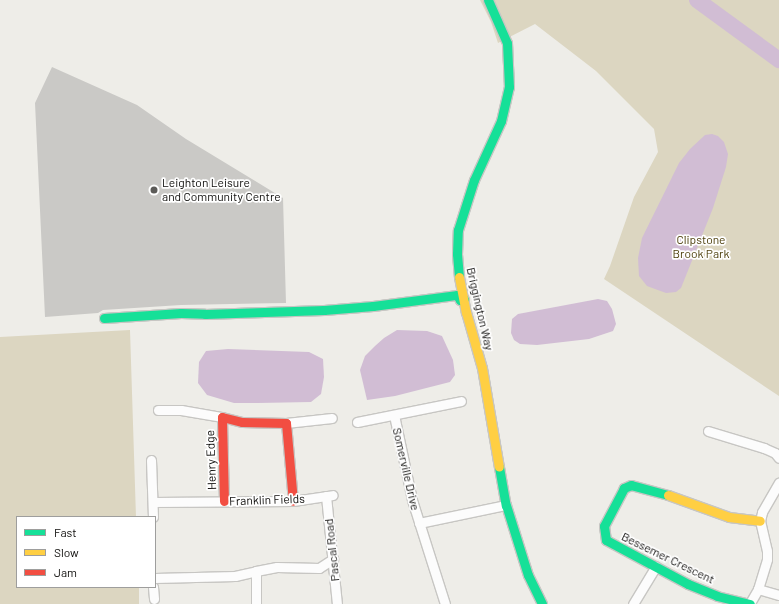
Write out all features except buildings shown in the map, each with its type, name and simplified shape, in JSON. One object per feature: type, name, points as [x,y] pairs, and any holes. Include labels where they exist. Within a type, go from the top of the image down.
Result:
[{"type":"street","name":"Briggington Way","points":[[488,0],[507,43],[509,87],[501,121],[474,180],[464,208],[458,230],[456,254],[459,279],[482,368],[506,505],[528,575],[540,604]]},
{"type":"street","points":[[104,318],[181,313],[205,314],[324,310],[374,306],[457,295],[460,300],[464,299]]},
{"type":"street","name":"Somerville Drive","points":[[357,422],[461,401]]},
{"type":"street","name":"Henry Edge","points":[[158,410],[181,410],[242,422],[286,423],[332,418]]},
{"type":"street","name":"Somerville Drive","points":[[394,415],[419,523],[445,604]]},
{"type":"street","name":"Henry Edge","points":[[222,417],[224,501]]},
{"type":"street","points":[[286,423],[293,501]]},
{"type":"street","points":[[708,431],[764,448],[774,453],[779,458]]},
{"type":"street","points":[[150,460],[153,516]]},
{"type":"street","points":[[750,604],[758,589],[767,559],[767,551],[760,521],[765,506],[779,482]]},
{"type":"street","name":"Bessemer Crescent","points":[[750,604],[716,596],[688,584],[614,545],[606,540],[604,526],[619,495],[624,488],[631,485],[648,488],[730,517],[760,521]]},
{"type":"street","name":"Franklin Fields","points":[[153,502],[293,501],[330,496]]},
{"type":"street","name":"Pascal Road","points":[[330,496],[337,604]]},
{"type":"street","name":"Somerville Drive","points":[[419,523],[506,505]]},
{"type":"street","points":[[156,578],[235,576],[276,567],[319,568],[333,559]]},
{"type":"street","points":[[633,604],[656,566]]},
{"type":"street","points":[[256,571],[256,604]]},
{"type":"street","points":[[153,588],[154,599]]},
{"type":"street","points":[[758,589],[779,595]]},
{"type":"green space","name":"Clipstone Brook Park","points":[[480,0],[779,0],[779,396],[604,279],[634,197],[658,152],[654,129],[596,71],[535,24],[498,43],[491,22]]},
{"type":"green space","points":[[130,330],[136,516],[16,516],[16,588],[139,588],[139,604],[0,604],[0,337]]},
{"type":"shaded area","points":[[712,134],[718,136],[724,142],[728,154],[726,167],[713,208],[681,288],[676,292],[666,293],[647,286],[639,276],[638,258],[642,238],[679,163],[690,149],[705,135]]},
{"type":"shaded area","points":[[598,299],[607,301],[612,309],[616,324],[613,331],[589,339],[537,345],[520,344],[514,340],[511,333],[512,319],[518,314]]},
{"type":"shaded area","points":[[397,330],[427,331],[442,336],[453,360],[455,375],[450,382],[395,396],[367,400],[360,370],[365,356],[384,338]]},
{"type":"shaded area","points":[[228,349],[309,352],[323,359],[324,377],[321,394],[311,402],[258,403],[234,403],[207,395],[198,383],[199,362],[206,351]]},
{"type":"waterway","points":[[697,0],[779,60]]},
{"type":"traffic: fast","points":[[459,277],[457,254],[458,230],[474,180],[501,121],[509,87],[507,43],[488,0]]},
{"type":"traffic: fast","points":[[104,318],[181,313],[205,314],[324,310],[373,306],[457,295],[460,300],[464,299]]},
{"type":"traffic: fast","points":[[499,467],[506,505],[528,575],[542,604]]},
{"type":"traffic: fast","points":[[668,495],[631,485],[624,488],[604,526],[606,540],[688,584],[717,596],[750,604]]},
{"type":"traffic: slow","points":[[459,277],[466,312],[482,368],[499,467]]},
{"type":"traffic: slow","points":[[668,495],[729,517],[760,521]]},
{"type":"traffic: jam","points":[[224,501],[222,417],[242,422],[286,423],[293,501]]},
{"type":"place","name":"Leighton Leisure and Community Centre","points":[[154,190]]}]
